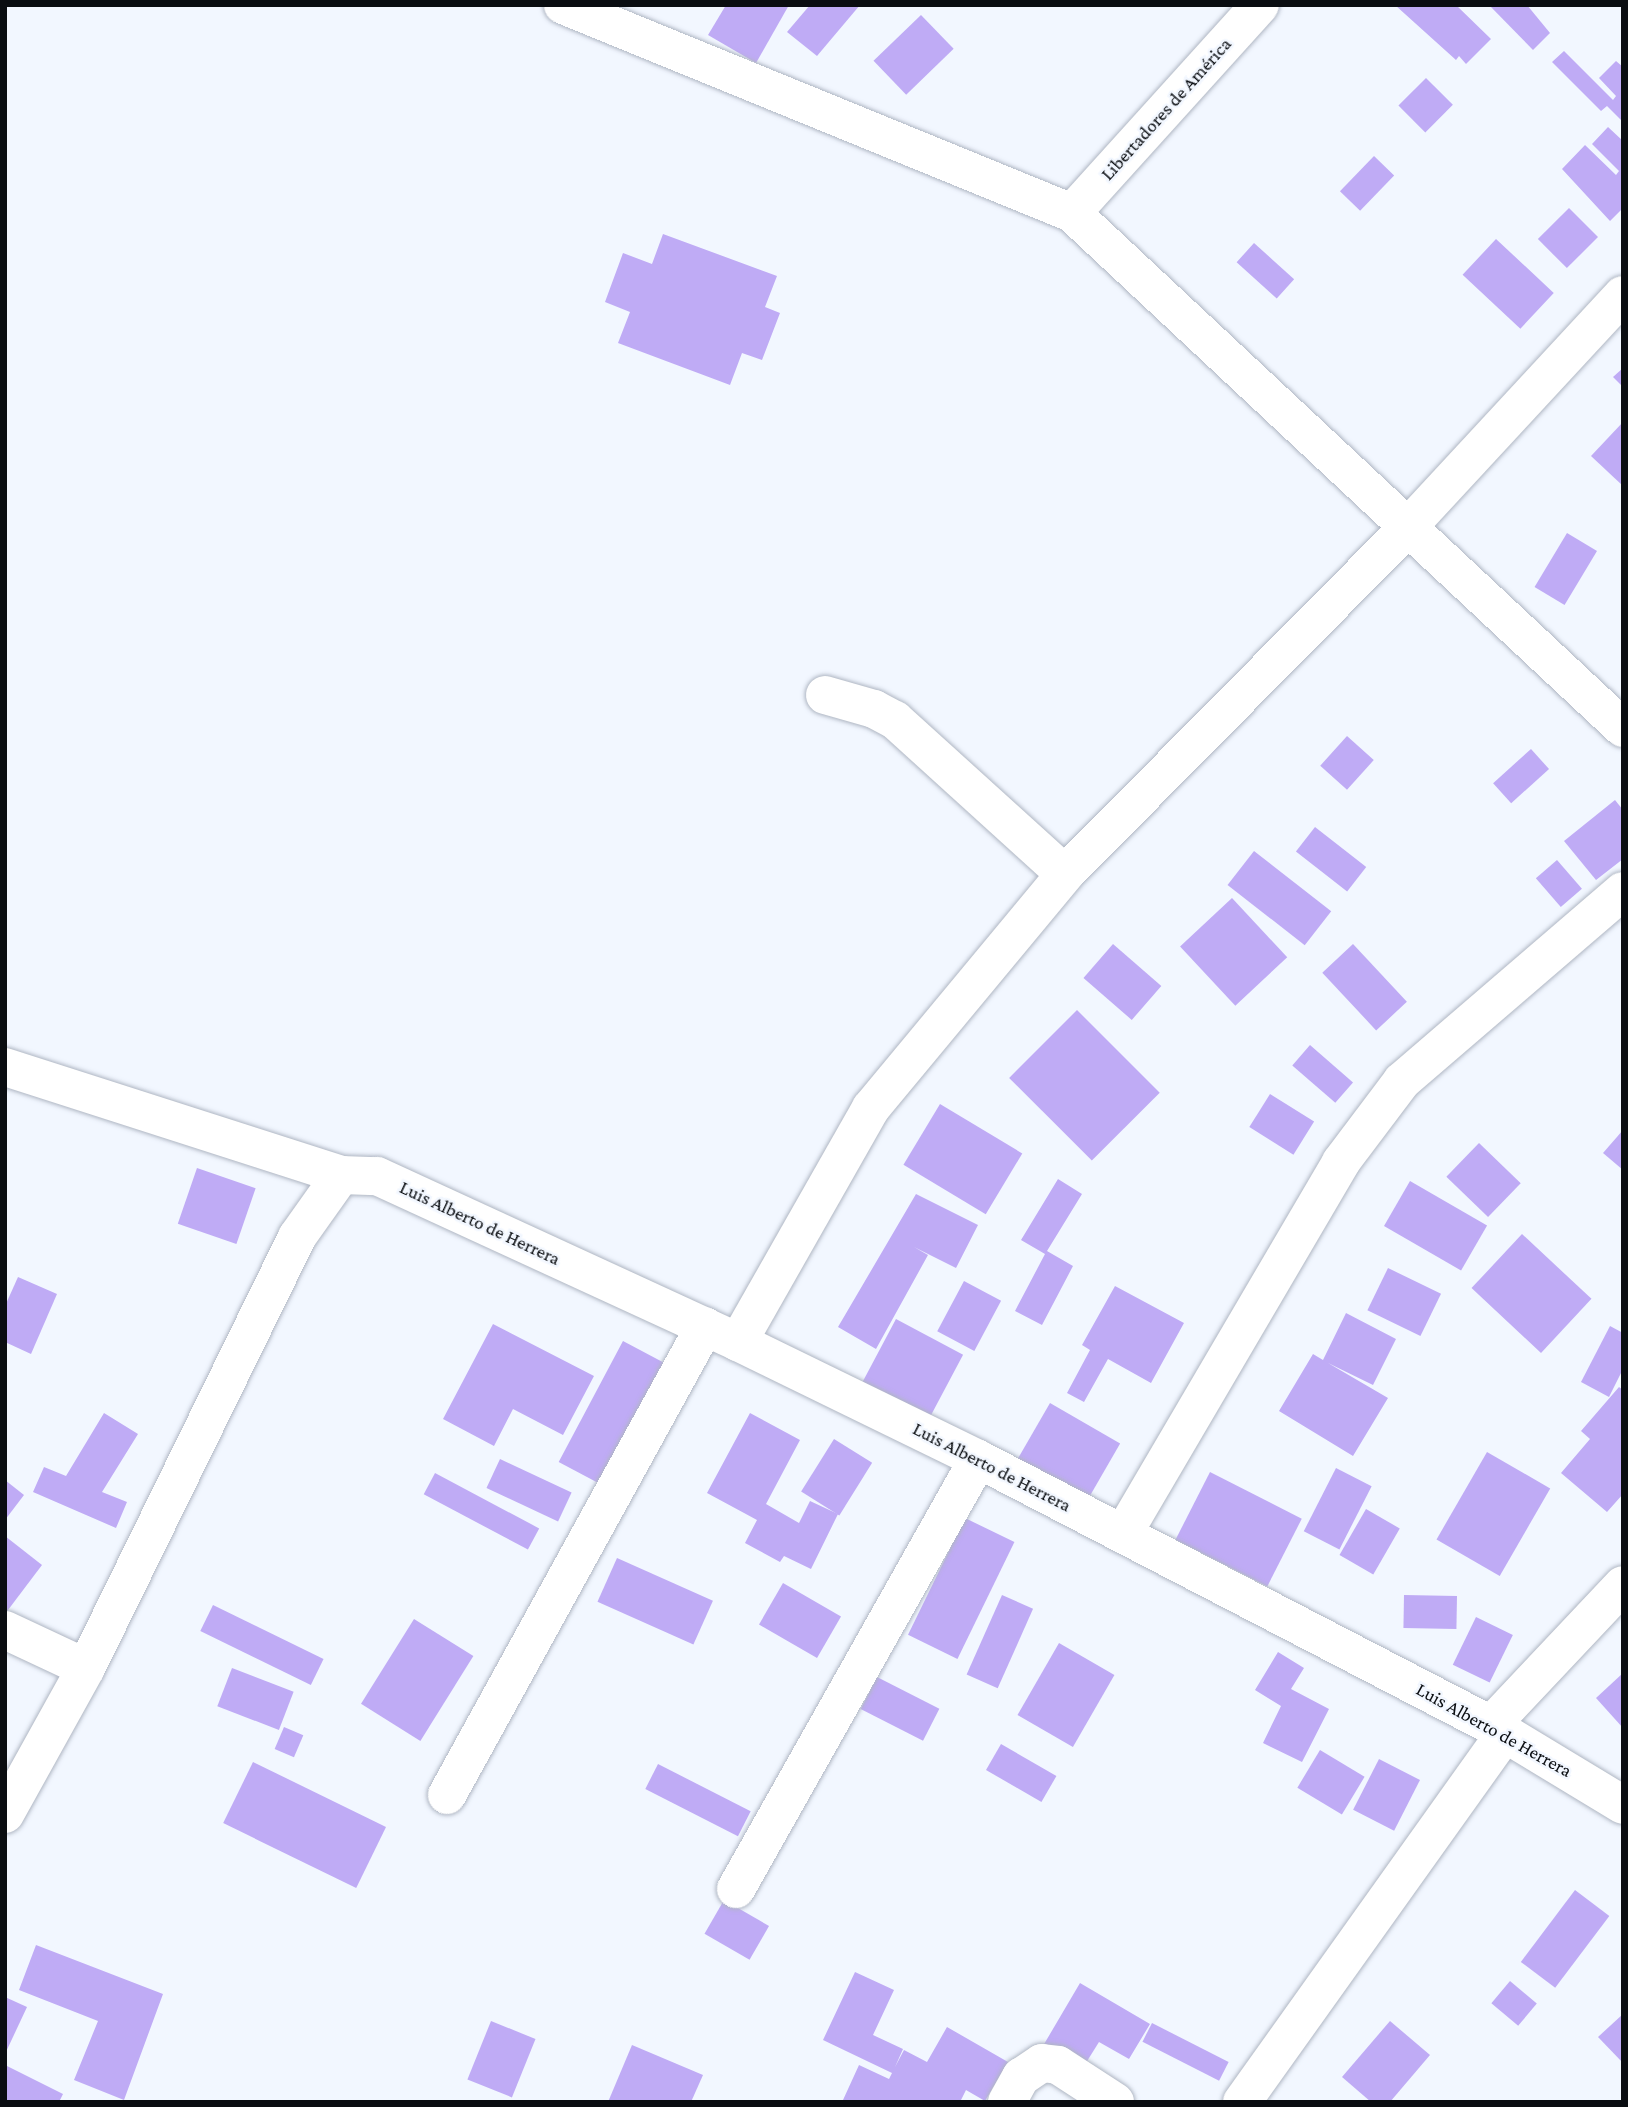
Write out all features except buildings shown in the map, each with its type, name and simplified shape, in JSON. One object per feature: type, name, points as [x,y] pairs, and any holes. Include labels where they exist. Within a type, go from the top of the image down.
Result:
[{"type":"street","points":[[563,5],[638,18],[1072,213],[1623,728]]},
{"type":"street","name":"Libertadores de América","points":[[1072,213],[1260,5]]},
{"type":"street","points":[[447,1795],[722,1334],[871,1108],[1065,874],[1408,527],[1623,295]]},
{"type":"street","points":[[825,695],[874,709],[895,720],[1065,874]]},
{"type":"street","points":[[1123,1534],[1341,1162],[1402,1081],[1623,891]]},
{"type":"street","name":"Luis Alberto de Herrera","points":[[5,1067],[341,1175],[377,1176],[722,1334],[978,1459],[1498,1729],[1623,1805]]},
{"type":"street","points":[[5,1814],[86,1668],[297,1237],[341,1175]]},
{"type":"street","points":[[736,1889],[978,1459]]},
{"type":"street","points":[[1242,2102],[1498,1729],[1623,1585]]},
{"type":"street","points":[[5,1630],[86,1668]]},
{"type":"street","points":[[1007,2102],[1021,2077],[1042,2063],[1058,2065],[1115,2102]]}]
